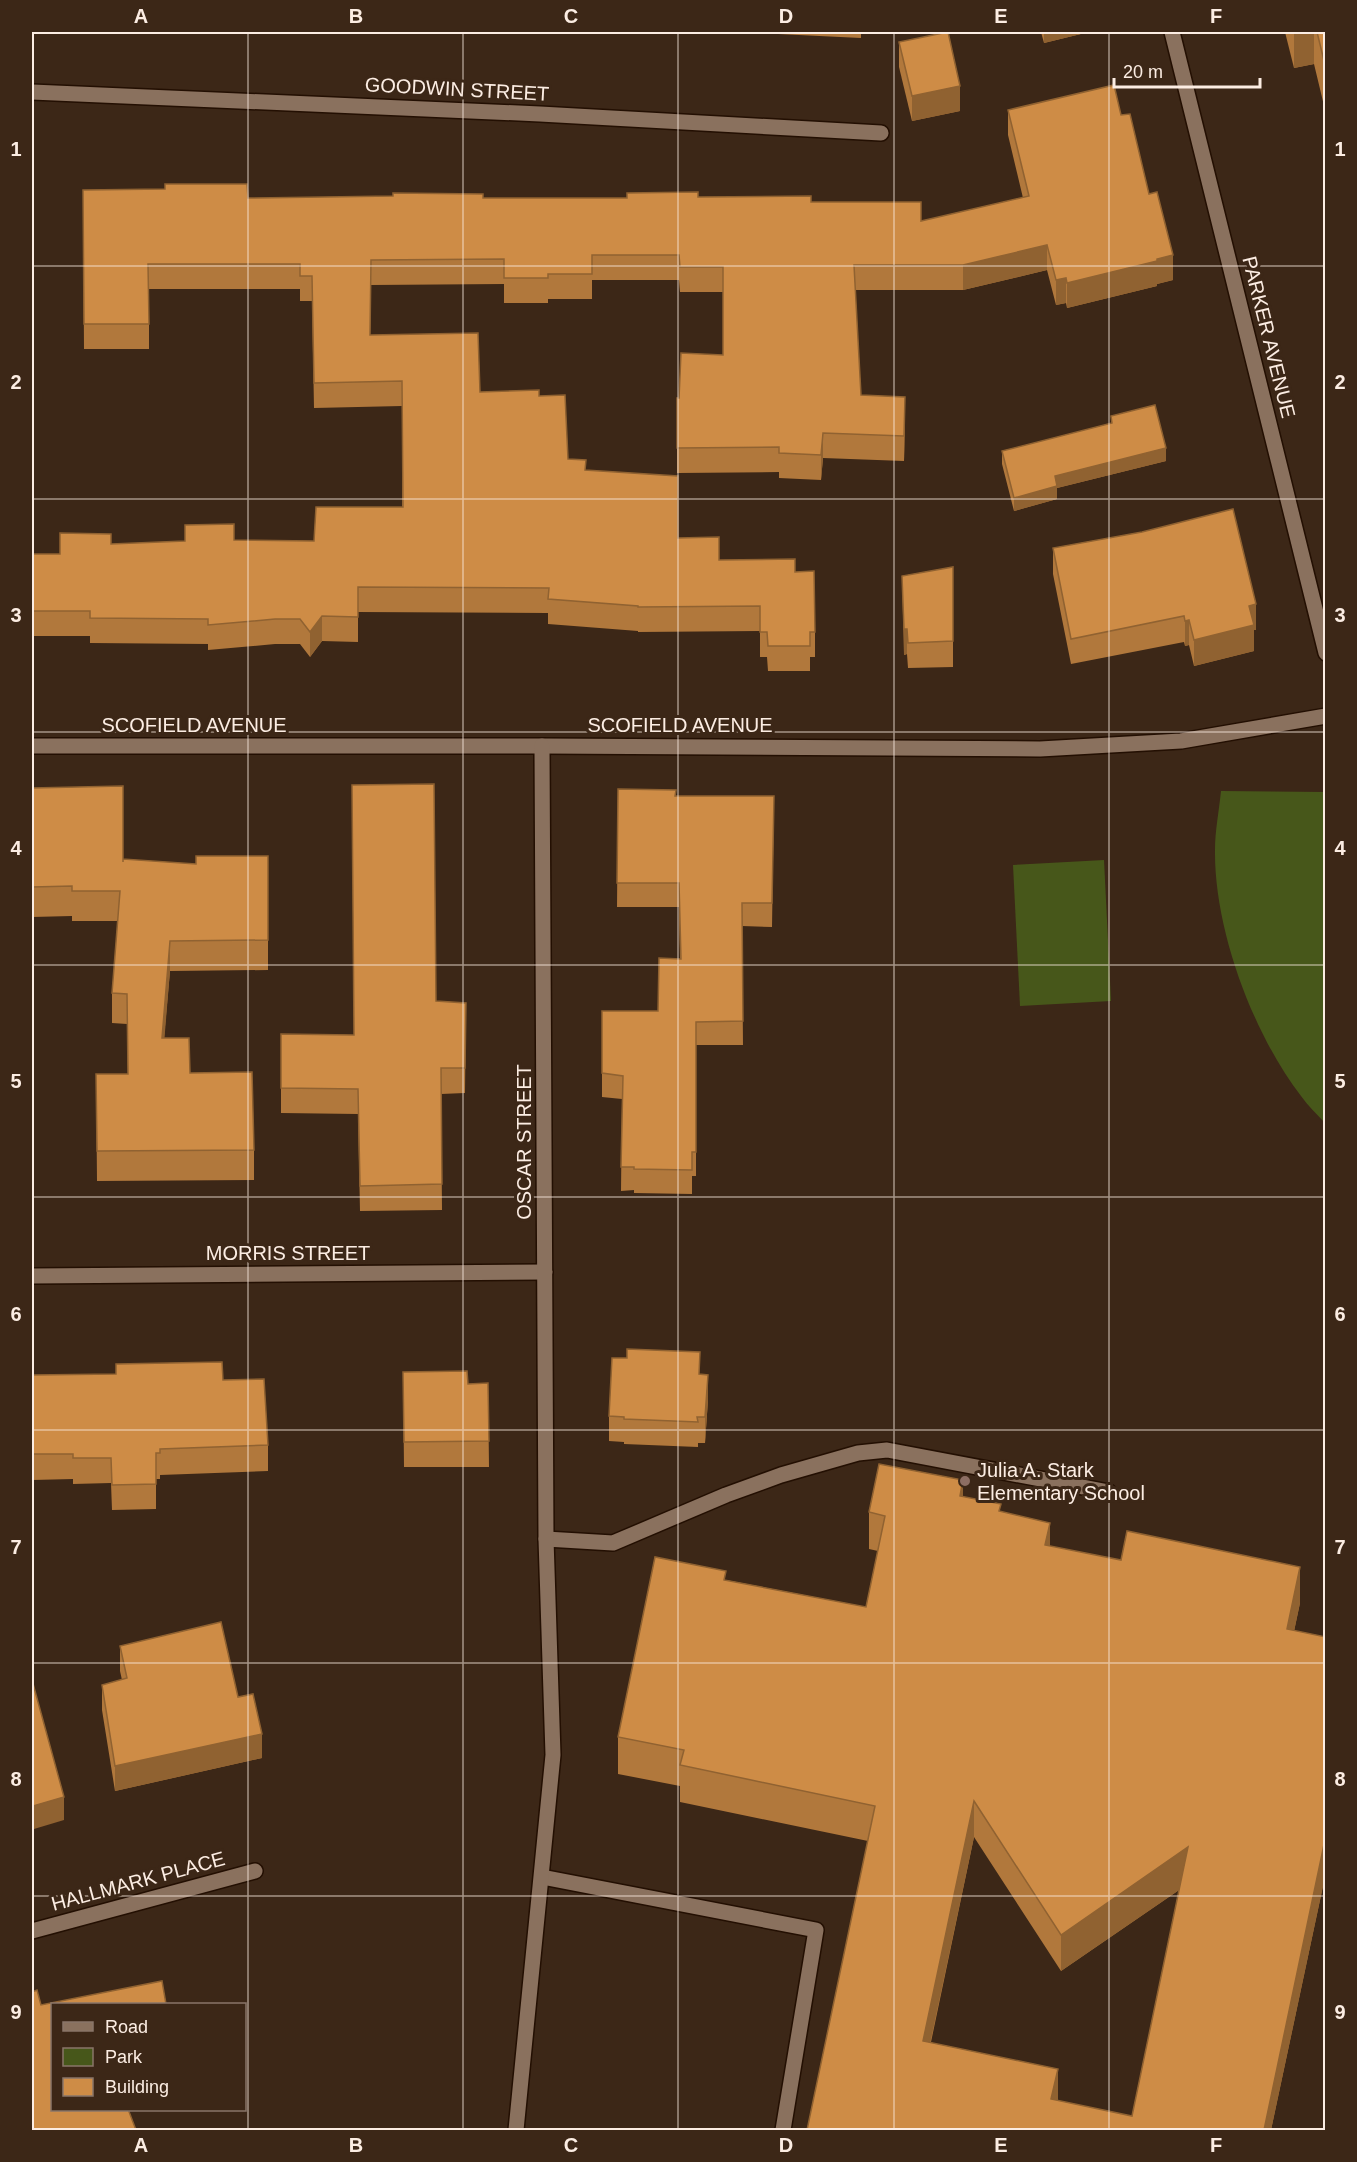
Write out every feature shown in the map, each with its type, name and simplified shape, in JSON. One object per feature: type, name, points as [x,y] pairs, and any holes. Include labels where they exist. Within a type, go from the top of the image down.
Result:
[{"type":"street","name":"PARKER AVENUE","points":[[1172,32],[1326,653]]},
{"type":"street","name":"GOODWIN STREET","points":[[32,92],[529,113],[881,133]]},
{"type":"street","name":"SCOFIELD AVENUE","points":[[32,746],[1040,749],[1181,741],[1326,716]]},
{"type":"street","name":"OSCAR STREET","points":[[516,2130],[553,1755],[546,1539],[542,746]]},
{"type":"street","name":"MORRIS STREET","points":[[32,1276],[545,1272]]},
{"type":"street","points":[[546,1539],[613,1543],[726,1495],[781,1475],[858,1453],[887,1450],[1109,1492]]},
{"type":"street","name":"HALLMARK PLACE","points":[[32,1931],[255,1872]]},
{"type":"street","points":[[542,1877],[816,1930],[783,2130]]},
{"type":"green space","points":[[1221,791],[1325,792],[1325,1123],[1301,1096],[1267,1043],[1252,1012],[1229,946],[1216,881],[1215,843]]},
{"type":"green space","points":[[1104,860],[1111,1001],[1020,1006],[1013,865]]},
{"type":"building","points":[[948,32],[960,86],[912,96],[899,42]]},
{"type":"building","points":[[1317,32],[1326,32],[1326,69]]},
{"type":"building","points":[[1114,85],[1121,115],[1130,114],[1149,194],[1157,192],[1173,255],[1067,283],[1066,278],[1056,280],[1047,245],[963,265],[854,265],[861,395],[905,397],[904,436],[823,433],[821,455],[779,453],[779,447],[677,448],[677,398],[679,398],[681,353],[723,355],[723,267],[680,267],[679,255],[592,255],[592,274],[548,274],[548,278],[504,278],[504,259],[371,260],[370,335],[478,333],[480,392],[539,390],[539,396],[565,395],[568,459],[586,460],[585,470],[678,476],[678,538],[719,537],[719,560],[795,559],[795,572],[814,571],[815,632],[810,632],[810,646],[768,646],[767,632],[760,632],[760,606],[638,607],[548,599],[549,588],[358,587],[358,617],[322,616],[310,632],[300,619],[208,625],[208,619],[90,618],[90,611],[32,611],[32,554],[60,554],[60,533],[111,534],[111,544],[185,541],[185,525],[234,524],[234,540],[314,541],[316,507],[403,507],[402,381],[314,383],[312,276],[300,276],[300,264],[148,264],[149,324],[84,324],[83,190],[165,189],[165,184],[247,184],[248,198],[393,196],[393,193],[483,194],[483,198],[627,198],[627,193],[698,192],[698,197],[811,196],[811,202],[921,202],[921,221],[1029,196],[1008,110]]},
{"type":"building","points":[[1155,405],[1166,448],[1055,476],[1057,486],[1014,498],[1002,451],[1112,423],[1111,416]]},
{"type":"building","points":[[1233,509],[1256,604],[1249,606],[1254,625],[1194,640],[1189,620],[1185,621],[1184,616],[1071,639],[1053,548],[1142,532]]},
{"type":"building","points":[[953,567],[953,641],[908,643],[907,629],[904,629],[902,576]]},
{"type":"building","points":[[434,784],[436,1001],[466,1003],[465,1068],[441,1068],[442,1184],[360,1186],[358,1089],[281,1088],[281,1034],[354,1035],[352,785]]},
{"type":"building","points":[[123,786],[123,859],[196,864],[196,856],[268,856],[268,940],[170,941],[162,1038],[189,1038],[190,1073],[252,1072],[254,1150],[97,1151],[96,1074],[128,1074],[127,994],[112,993],[120,891],[72,891],[72,886],[32,887],[32,788]]},
{"type":"building","points":[[618,789],[676,790],[675,796],[774,796],[772,903],[742,903],[743,1021],[696,1022],[696,1152],[692,1152],[692,1170],[621,1167],[623,1076],[602,1073],[602,1011],[658,1011],[659,958],[681,959],[679,883],[617,883]]},
{"type":"building","points":[[627,1349],[700,1352],[699,1374],[708,1375],[705,1417],[697,1417],[698,1422],[624,1419],[624,1417],[609,1416],[612,1358],[627,1358]]},
{"type":"building","points":[[222,1362],[223,1380],[264,1379],[268,1445],[160,1449],[160,1453],[156,1453],[156,1484],[112,1485],[111,1458],[73,1458],[73,1454],[32,1454],[32,1375],[116,1374],[116,1364]]},
{"type":"building","points":[[467,1371],[468,1384],[488,1383],[489,1441],[404,1442],[403,1372]]},
{"type":"building","points":[[879,1464],[963,1480],[960,1496],[1001,1504],[999,1511],[1050,1523],[1045,1545],[1121,1560],[1127,1531],[1300,1567],[1287,1629],[1326,1637],[1326,1835],[1264,2130],[807,2130],[875,1806],[680,1765],[684,1750],[618,1737],[655,1557],[726,1571],[724,1580],[866,1607],[885,1516],[869,1512]],"holes":[[[974,1801],[1061,1935],[1188,1847],[1132,2116],[1051,2099],[1058,2069],[923,2041]]]},
{"type":"building","points":[[221,1622],[238,1697],[253,1694],[262,1734],[115,1766],[102,1685],[127,1678],[120,1646]]},
{"type":"building","points":[[32,1680],[64,1797],[33,1806],[34,1813],[32,1813]]},
{"type":"building","points":[[162,1981],[166,2003],[51,2003]]},
{"type":"building","points":[[37,1990],[41,2005],[51,2003],[51,2111],[129,2111],[136,2130],[32,2130],[32,1992]]},
{"type":"place","name":"Julia A. Stark Elementary School","points":[[965,1481]]}]
